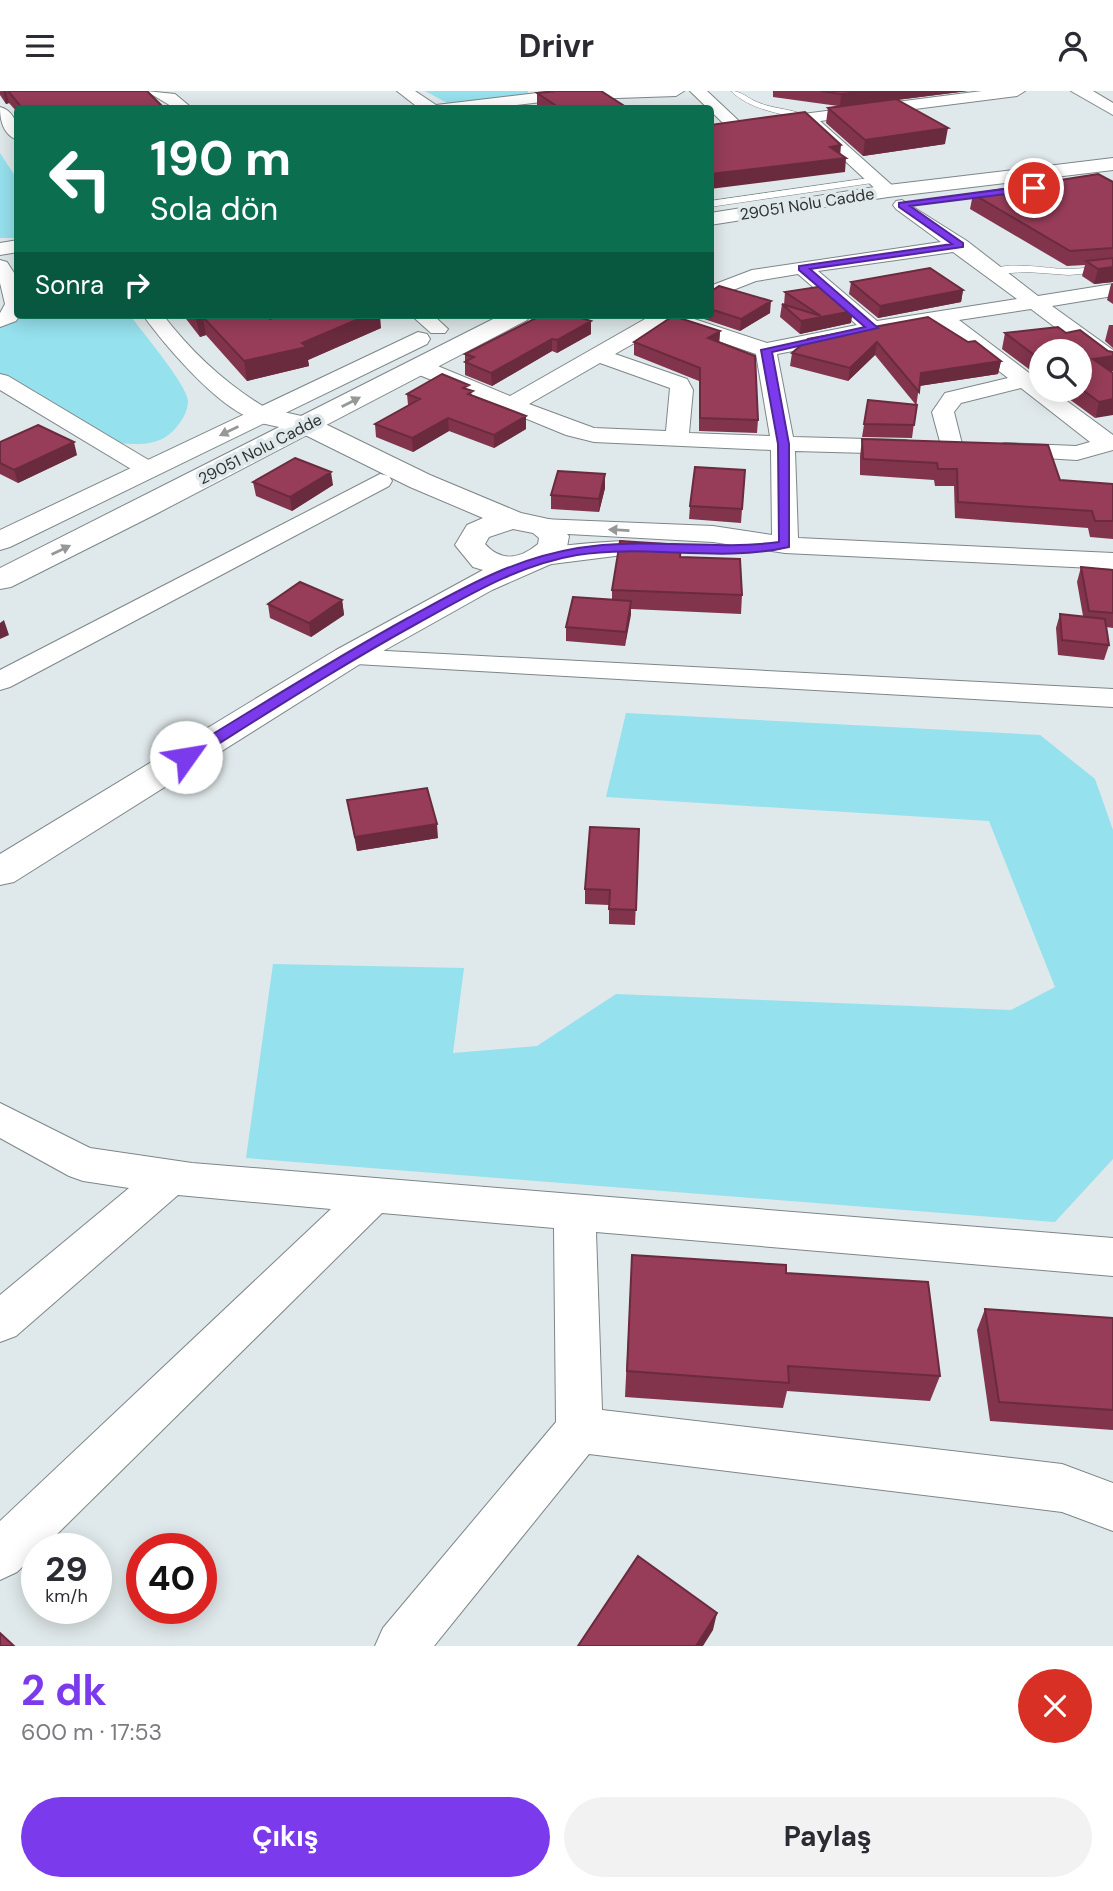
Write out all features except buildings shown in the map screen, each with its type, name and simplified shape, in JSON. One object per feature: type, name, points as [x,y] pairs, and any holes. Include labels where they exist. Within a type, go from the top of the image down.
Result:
[{"type":"main road","points":[[1080,91],[1113,110]]},
{"type":"main road","name":"29051 Nolu Cadde","points":[[714,218],[889,192],[1113,164]]},
{"type":"main road","name":"29051 Nolu Cadde","points":[[714,231],[889,192],[1113,178]]},
{"type":"main road","name":"29051 Nolu Cadde","points":[[0,580],[144,509],[511,319]]},
{"type":"main road","name":"29051 Nolu Cadde","points":[[0,541],[261,415],[429,322]]},
{"type":"main road","points":[[0,872],[348,657],[481,583],[532,561],[555,544],[553,537],[527,523],[261,415]]},
{"type":"main road","points":[[295,430],[475,541],[492,563],[532,561]]},
{"type":"main road","points":[[348,657],[463,568],[475,541],[499,521],[527,523]]},
{"type":"street","points":[[158,91],[181,105]]},
{"type":"street","points":[[405,91],[425,105]]},
{"type":"street","points":[[467,105],[545,94],[676,91]]},
{"type":"street","points":[[698,91],[713,105]]},
{"type":"street","points":[[896,91],[914,102]]},
{"type":"street","points":[[714,131],[914,102],[1017,91]]},
{"type":"street","points":[[714,106],[737,128]]},
{"type":"street","points":[[0,113],[14,130]]},
{"type":"street","points":[[808,119],[889,192],[1086,339]]},
{"type":"street","points":[[714,291],[752,276],[960,245]]},
{"type":"street","points":[[0,266],[14,295]]},
{"type":"street","points":[[802,268],[873,328]]},
{"type":"street","points":[[677,319],[766,350],[873,328],[1113,290]]},
{"type":"street","points":[[942,317],[1110,443]]},
{"type":"street","points":[[156,319],[205,377],[228,396],[261,415]]},
{"type":"street","points":[[512,404],[659,319]]},
{"type":"street","points":[[1092,343],[1113,339]]},
{"type":"street","points":[[1092,344],[1113,360]]},
{"type":"street","points":[[766,350],[783,444],[785,545]]},
{"type":"street","points":[[598,355],[678,384],[682,390],[677,440]]},
{"type":"street","points":[[420,367],[594,435],[1077,453],[1110,443]]},
{"type":"street","points":[[0,381],[149,470]]},
{"type":"street","points":[[951,448],[943,412],[953,398],[1025,381]]},
{"type":"street","points":[[0,681],[380,481]]},
{"type":"street","points":[[527,523],[713,534],[785,545],[1113,561]]},
{"type":"street","points":[[532,561],[579,551],[743,550],[785,545]]},
{"type":"street","points":[[348,657],[1113,698]]},
{"type":"street","points":[[0,1119],[83,1164],[171,1177],[1113,1257]]},
{"type":"street","points":[[0,1322],[171,1177]]},
{"type":"street","points":[[0,1555],[374,1195]]},
{"type":"street","points":[[410,1643],[579,1430],[575,1210]]},
{"type":"street","points":[[579,1430],[1062,1488],[1113,1507]]},
{"type":"lane","points":[[735,91],[749,104],[790,111],[808,119]]},
{"type":"lane","points":[[714,204],[889,192]]},
{"type":"lane","points":[[994,271],[1027,269],[1069,272],[1113,268]]},
{"type":"shaded area","points":[[425,91],[528,91],[528,94],[451,105]]},
{"type":"shaded area","points":[[0,153],[14,174],[14,238],[0,238]]},
{"type":"shaded area","points":[[16,319],[133,319],[186,393],[188,405],[182,420],[168,435],[155,442],[118,443],[0,375],[0,326]]},
{"type":"shaded area","points":[[626,713],[1040,735],[1095,779],[1113,830],[1113,1159],[1055,1222],[246,1158],[273,964],[464,968],[453,1053],[537,1046],[616,994],[1011,1010],[1055,987],[989,821],[606,797]]},
{"type":"route","points":[[186,757],[348,657],[481,583],[520,565],[579,551],[743,550],[785,545],[783,444],[766,350],[873,328],[802,268],[960,245],[902,205],[1034,188]]}]
